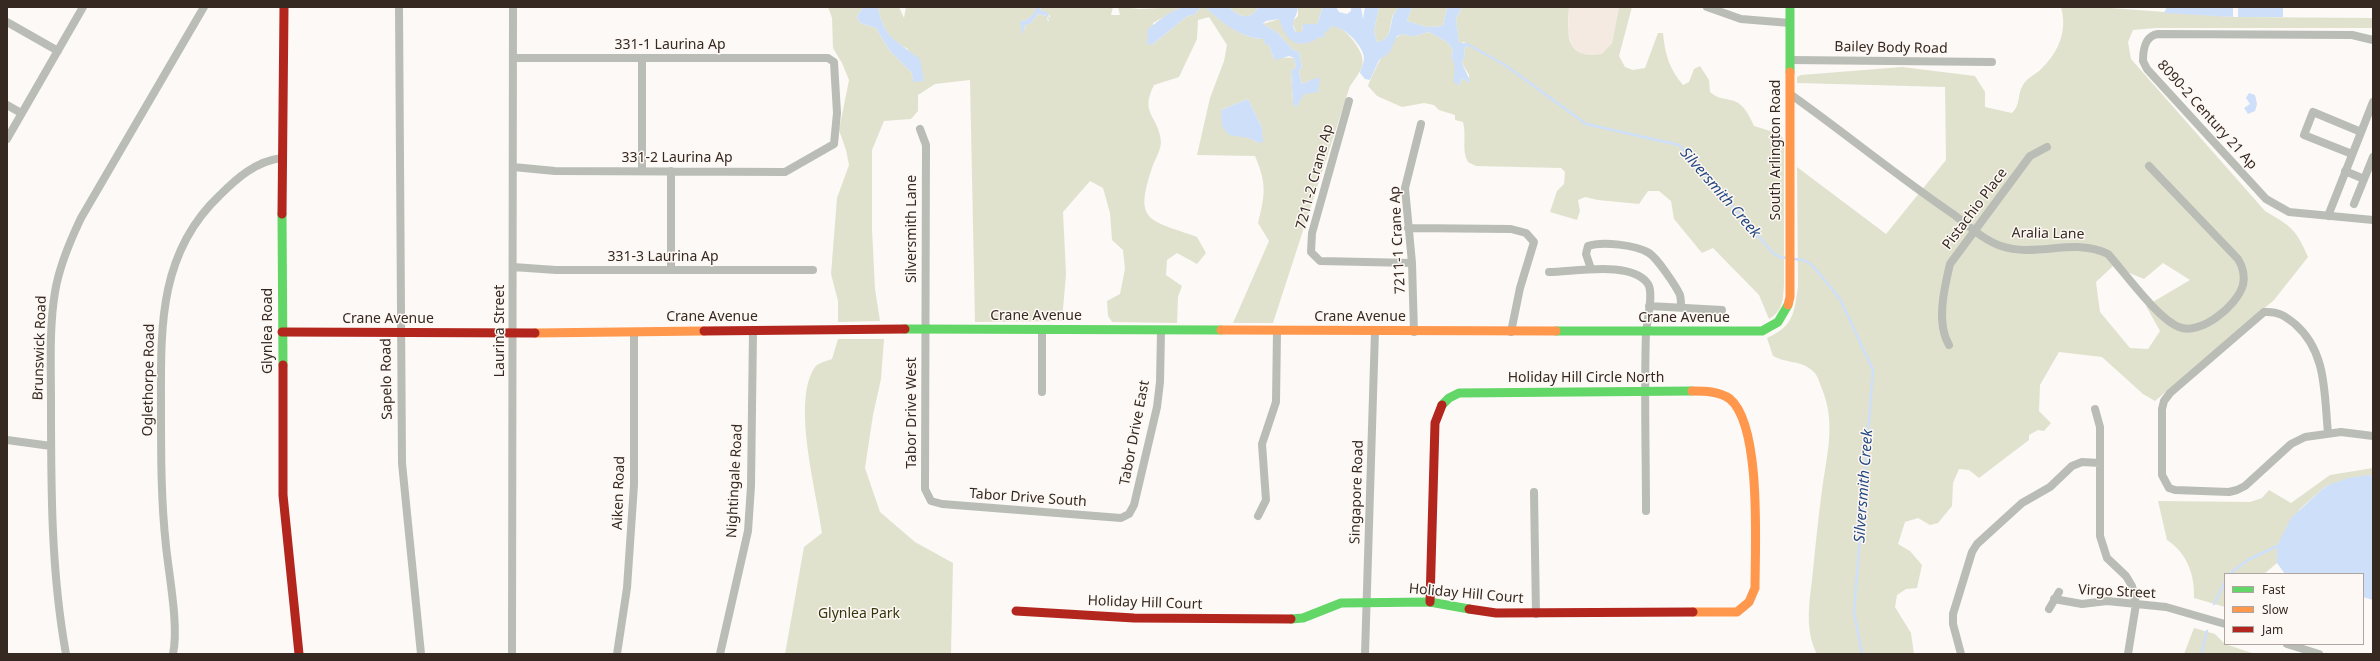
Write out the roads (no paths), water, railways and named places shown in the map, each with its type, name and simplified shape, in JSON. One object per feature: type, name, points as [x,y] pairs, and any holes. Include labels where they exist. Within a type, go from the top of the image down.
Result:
[{"type":"street","points":[[7,139],[83,7]]},
{"type":"street","name":"Brunswick Road","points":[[66,654],[60,622],[53,520],[51,446],[55,292],[71,239],[81,218],[204,7]]},
{"type":"street","name":"Glynlea Road","points":[[284,7],[282,158],[284,495],[299,654]]},
{"type":"street","name":"Sapelo Road","points":[[399,7],[402,463],[421,654]]},
{"type":"street","name":"Laurina Street","points":[[512,654],[513,7]]},
{"type":"street","points":[[1707,7],[1741,19],[1790,23]]},
{"type":"street","name":"South Arlington Road","points":[[1784,316],[1790,297],[1791,264],[1790,7]]},
{"type":"street","points":[[7,22],[58,51]]},
{"type":"street","name":"8090-2 Century 21 Ap","points":[[2373,40],[2352,35],[2158,34],[2152,35],[2146,41],[2143,52],[2143,61],[2147,69],[2266,199],[2289,212],[2373,220]]},
{"type":"street","name":"331-1 Laurina Ap","points":[[513,58],[828,58],[834,62],[837,113],[834,144]]},
{"type":"street","points":[[642,58],[642,171]]},
{"type":"street","name":"Bailey Body Road","points":[[1790,60],[1992,62]]},
{"type":"street","name":"Aralia Lane","points":[[1790,94],[1836,126],[1925,196],[1986,238],[2015,249],[2078,247],[2101,251],[2108,254],[2165,319],[2180,328],[2198,328],[2215,318],[2236,298],[2243,284],[2242,266],[2238,259],[2149,166]]},
{"type":"street","name":"7211-2 Crane Ap","points":[[1350,101],[1312,233],[1311,252],[1320,261],[1412,262]]},
{"type":"street","points":[[2328,216],[2373,102]]},
{"type":"street","points":[[7,105],[21,114]]},
{"type":"street","points":[[2352,154],[2304,135],[2313,112],[2361,132]]},
{"type":"street","name":"7211-1 Crane Ap","points":[[1414,332],[1412,262],[1405,188],[1421,124]]},
{"type":"street","name":"Silversmith Lane","points":[[920,130],[926,146],[925,330]]},
{"type":"street","name":"331-2 Laurina Ap","points":[[513,167],[555,171],[785,172],[834,144]]},
{"type":"street","name":"Pistachio Place","points":[[1949,345],[1942,334],[1942,325],[1946,281],[1950,264],[1974,229],[2030,156],[2047,147]]},
{"type":"street","name":"Oglethorpe Road","points":[[173,654],[174,628],[161,497],[161,325],[165,296],[180,253],[202,216],[214,200],[254,166],[282,158]]},
{"type":"street","points":[[2354,204],[2373,158]]},
{"type":"street","points":[[671,171],[671,270]]},
{"type":"street","points":[[2345,171],[2364,179]]},
{"type":"street","points":[[1408,228],[1511,229],[1526,232],[1534,242],[1520,288],[1511,332]]},
{"type":"street","points":[[1591,269],[1586,254],[1588,246],[1624,246],[1640,248],[1650,254],[1673,284],[1680,296],[1681,308]]},
{"type":"street","name":"331-3 Laurina Ap","points":[[513,267],[556,270],[813,270]]},
{"type":"street","points":[[1549,272],[1608,269],[1638,276],[1648,284],[1650,294],[1646,332],[1646,511]]},
{"type":"street","points":[[1649,306],[1722,310]]},
{"type":"street","points":[[2328,433],[2322,366],[2316,349],[2304,333],[2287,317],[2272,311],[2264,312],[2170,393],[2164,401],[2162,409],[2162,476],[2169,488],[2175,490],[2229,492],[2246,486],[2297,440],[2328,433],[2341,432],[2373,436]]},
{"type":"street","name":"Crane Avenue","points":[[282,332],[513,333],[925,330],[1751,332],[1772,327],[1784,316]]},
{"type":"street","name":"Tabor Drive West","points":[[925,330],[926,496]]},
{"type":"street","name":"Nightingale Road","points":[[720,654],[748,530],[751,486],[753,331]]},
{"type":"street","points":[[1042,331],[1042,392]]},
{"type":"street","name":"Tabor Drive East","points":[[1129,514],[1134,505],[1157,406],[1160,382],[1160,331]]},
{"type":"street","points":[[1258,516],[1266,500],[1262,444],[1276,402],[1277,331]]},
{"type":"street","name":"Singapore Road","points":[[1365,654],[1375,331]]},
{"type":"street","name":"Aiken Road","points":[[617,654],[627,588],[634,485],[634,332]]},
{"type":"street","name":"Holiday Hill Circle North","points":[[1430,602],[1435,423],[1444,401],[1459,392],[1706,391],[1720,394],[1728,398],[1738,410],[1755,473],[1756,588],[1754,596],[1747,606]]},
{"type":"street","points":[[2095,409],[2100,427],[2100,536],[2102,547],[2107,558],[2126,576],[2132,586],[2136,604],[2128,654]]},
{"type":"street","points":[[7,440],[51,446]]},
{"type":"street","points":[[1961,654],[1953,624],[1953,614],[1972,552],[1977,544],[2022,503],[2050,487],[2072,466],[2082,462],[2100,462]]},
{"type":"street","points":[[1534,492],[1536,614]]},
{"type":"street","name":"Tabor Drive South","points":[[926,496],[931,501],[942,504],[1121,518],[1129,514]]},
{"type":"street","name":"Virgo Street","points":[[2049,609],[2058,592]]},
{"type":"street","name":"Virgo Street","points":[[2054,600],[2082,604],[2107,601],[2166,607],[2224,624]]},
{"type":"street","name":"Holiday Hill Court","points":[[1016,611],[1134,618],[1295,620],[1341,603],[1367,602],[1430,602],[1496,613],[1536,614],[1722,613],[1737,612],[1747,606]]},
{"type":"street","points":[[2290,645],[2319,654]]},
{"type":"water","points":[[863,7],[878,7],[884,26],[888,33],[898,43],[920,59],[924,81],[913,82],[912,73],[889,50],[876,28],[860,23],[857,16]]},
{"type":"water","points":[[1035,7],[1040,7],[1041,10],[1048,13],[1050,23],[1047,16],[1038,14],[1030,24],[1026,24],[1022,35],[1020,21],[1027,20],[1036,11]]},
{"type":"water","points":[[1182,7],[1201,7],[1195,14],[1186,17],[1152,45],[1147,44],[1148,29],[1166,15]]},
{"type":"water","points":[[1205,7],[1229,7],[1240,15],[1248,16],[1252,15],[1258,7],[1298,7],[1293,25],[1296,32],[1302,32],[1303,24],[1317,24],[1323,7],[1336,7],[1339,12],[1347,14],[1351,11],[1351,7],[1361,7],[1363,19],[1365,7],[1379,7],[1374,31],[1377,42],[1382,41],[1387,36],[1393,16],[1398,7],[1412,7],[1407,21],[1427,27],[1443,26],[1447,7],[1462,7],[1456,19],[1459,43],[1468,43],[1469,45],[1464,49],[1465,55],[1462,63],[1470,81],[1469,83],[1462,78],[1460,84],[1458,85],[1453,81],[1455,68],[1451,57],[1453,50],[1447,42],[1429,32],[1416,36],[1404,34],[1397,36],[1390,52],[1379,60],[1370,80],[1365,79],[1360,73],[1364,61],[1363,53],[1351,36],[1340,28],[1330,27],[1329,30],[1325,32],[1324,38],[1320,37],[1312,41],[1299,44],[1294,42],[1285,33],[1279,19],[1266,21],[1263,24],[1278,33],[1292,49],[1299,52],[1302,67],[1299,71],[1302,84],[1316,78],[1320,78],[1318,92],[1304,94],[1296,108],[1293,103],[1291,71],[1296,67],[1294,58],[1289,56],[1276,60],[1273,57],[1269,45],[1265,44],[1264,39],[1248,36],[1232,29]]},
{"type":"water","points":[[2167,7],[2233,7],[2233,17],[2164,13]]},
{"type":"water","points":[[2238,7],[2283,7],[2283,17],[2238,17]]},
{"type":"water","points":[[2249,93],[2255,95],[2257,104],[2255,111],[2248,114],[2244,108],[2250,104],[2246,98]]},
{"type":"water","points":[[1248,99],[1262,128],[1263,142],[1259,143],[1249,138],[1229,135],[1222,126],[1221,110]]},
{"type":"water","points":[[2369,475],[2373,477],[2373,600],[2364,597],[2364,573],[2284,573],[2277,563],[2277,546],[2291,518],[2326,486],[2348,478]]},
{"type":"waterway","name":"Silversmith Creek","points":[[1469,45],[1505,65],[1586,124],[1679,145],[1773,253],[1780,257],[1787,258]]},
{"type":"waterway","name":"Silversmith Creek","points":[[1794,259],[1804,260],[1812,265],[1840,299],[1873,370],[1854,612],[1862,654]]},
{"type":"waterway","name":"Silversmith Creek","points":[[2230,573],[2248,560],[2277,546]]},
{"type":"waterway","name":"Silversmith Creek","points":[[2214,604],[2224,584]]},
{"type":"waterway","name":"Silversmith Creek","points":[[2201,654],[2207,631]]},
{"type":"park label","name":"Glynlea Park","points":[[859,614]]}]
